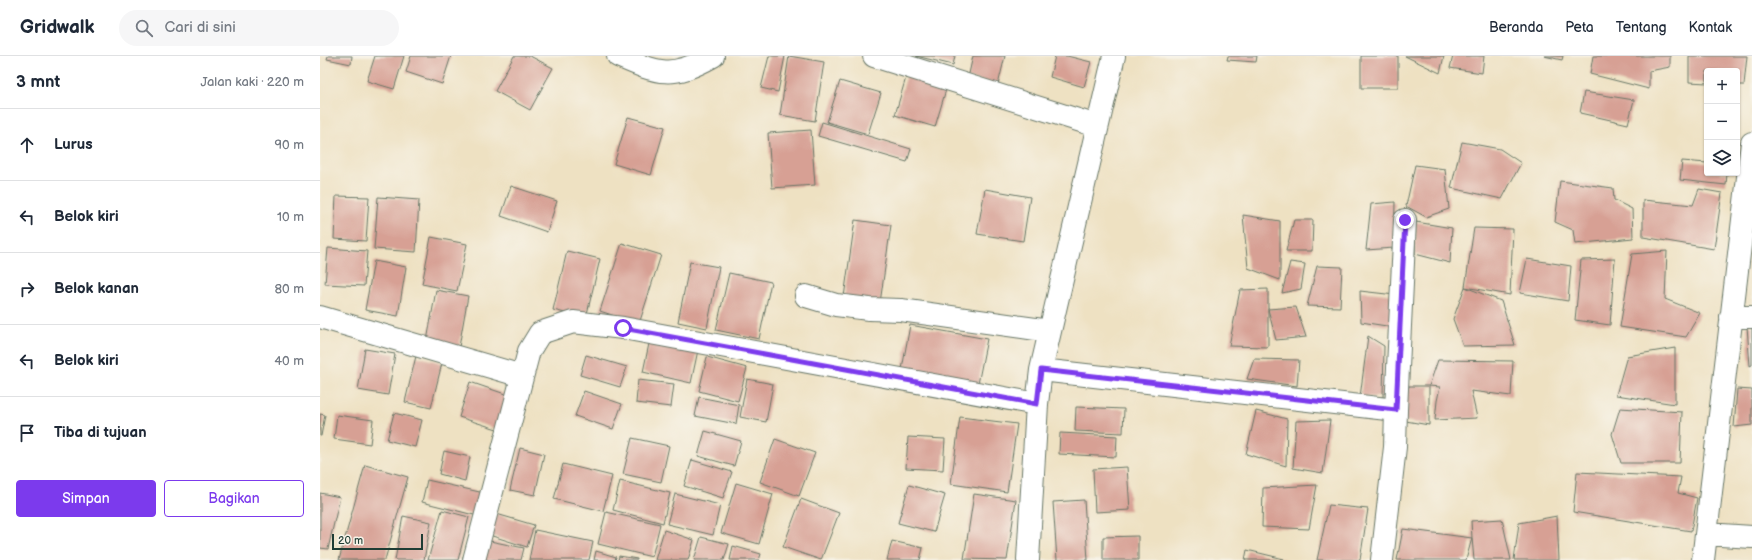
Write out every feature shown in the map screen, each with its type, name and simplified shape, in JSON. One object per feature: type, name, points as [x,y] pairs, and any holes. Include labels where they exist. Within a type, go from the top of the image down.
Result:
[{"type":"street","points":[[618,56],[646,68],[673,73],[701,63],[713,56]]},
{"type":"street","points":[[874,56],[1097,126]]},
{"type":"street","points":[[1028,560],[1037,404],[1041,370],[1114,56]]},
{"type":"street","points":[[1703,560],[1742,317],[1752,143]]},
{"type":"street","points":[[1382,560],[1395,448],[1405,220]]},
{"type":"street","points":[[806,296],[836,305],[901,310],[1050,331]]},
{"type":"street","points":[[320,317],[522,376]]},
{"type":"street","points":[[474,560],[529,351],[540,333],[573,322],[623,328],[1037,404]]},
{"type":"street","points":[[1041,370],[1396,410]]},
{"type":"street","points":[[1706,534],[1752,537]]},
{"type":"building","points":[[328,56],[352,56],[351,64],[327,59]]},
{"type":"building","points":[[375,56],[404,56],[394,89],[367,81]]},
{"type":"building","points":[[411,56],[451,56],[442,84],[406,72]]},
{"type":"building","points":[[514,56],[530,56],[553,68],[530,110],[495,91]]},
{"type":"building","points":[[769,56],[785,56],[778,92],[761,88]]},
{"type":"building","points":[[789,56],[824,62],[815,121],[780,115]]},
{"type":"building","points":[[916,56],[955,56],[953,65]]},
{"type":"building","points":[[973,56],[1005,56],[998,85],[968,78]]},
{"type":"building","points":[[1055,56],[1067,56],[1091,62],[1084,87],[1050,77]]},
{"type":"building","points":[[1228,56],[1257,56],[1256,62],[1227,60]]},
{"type":"building","points":[[1361,56],[1398,56],[1398,88],[1361,88]]},
{"type":"building","points":[[1405,56],[1444,56],[1440,73]]},
{"type":"building","points":[[1453,56],[1484,56],[1482,73],[1450,68]]},
{"type":"building","points":[[1544,56],[1563,56],[1562,60]]},
{"type":"building","points":[[1593,56],[1670,56],[1670,67],[1649,71],[1649,89],[1590,74]]},
{"type":"building","points":[[1689,56],[1747,56],[1744,85],[1740,85],[1740,68],[1704,68],[1704,83],[1689,82]]},
{"type":"building","points":[[907,74],[947,86],[935,127],[895,115]]},
{"type":"building","points":[[840,81],[881,93],[868,134],[827,122]]},
{"type":"building","points":[[1584,92],[1634,100],[1628,124],[1580,113]]},
{"type":"building","points":[[628,117],[665,127],[651,175],[614,164]]},
{"type":"building","points":[[822,122],[911,149],[907,162],[818,136]]},
{"type":"building","points":[[811,130],[815,185],[772,188],[768,133]]},
{"type":"building","points":[[1462,142],[1500,149],[1521,163],[1502,199],[1451,188]]},
{"type":"building","points":[[1682,161],[1704,163],[1704,176],[1727,176],[1726,185],[1680,180]]},
{"type":"building","points":[[1415,165],[1445,169],[1449,209],[1426,217],[1406,206]]},
{"type":"building","points":[[1560,181],[1613,188],[1614,200],[1632,209],[1633,238],[1575,244],[1573,230],[1555,222]]},
{"type":"building","points":[[511,186],[557,201],[547,232],[501,216]]},
{"type":"building","points":[[985,189],[1030,197],[1023,241],[977,234]]},
{"type":"building","points":[[1699,189],[1722,193],[1714,249],[1643,237],[1643,200],[1693,205]]},
{"type":"building","points":[[336,196],[369,197],[366,241],[334,239]]},
{"type":"building","points":[[378,197],[419,200],[416,252],[374,249]]},
{"type":"building","points":[[1395,202],[1394,248],[1366,250],[1371,204]]},
{"type":"building","points":[[1243,215],[1280,221],[1280,280],[1248,268]]},
{"type":"building","points":[[855,220],[891,225],[880,303],[844,297]]},
{"type":"building","points":[[1294,220],[1313,220],[1312,251],[1286,251]]},
{"type":"building","points":[[1416,222],[1452,228],[1450,263],[1415,254]]},
{"type":"building","points":[[1474,228],[1513,229],[1510,295],[1465,287]]},
{"type":"building","points":[[431,237],[467,244],[457,291],[422,284]]},
{"type":"building","points":[[622,243],[661,255],[639,324],[600,311]]},
{"type":"building","points":[[328,248],[367,251],[364,286],[325,284]]},
{"type":"building","points":[[567,251],[600,259],[586,318],[553,310]]},
{"type":"building","points":[[1667,251],[1665,299],[1700,313],[1686,337],[1620,327],[1632,254]]},
{"type":"building","points":[[1527,259],[1571,266],[1568,301],[1520,293]]},
{"type":"building","points":[[1615,259],[1610,325],[1575,320],[1581,260]]},
{"type":"building","points":[[374,261],[406,267],[398,316],[365,310]]},
{"type":"building","points":[[690,262],[719,267],[707,328],[678,322]]},
{"type":"building","points":[[1290,262],[1305,264],[1301,289],[1282,293]]},
{"type":"building","points":[[1317,266],[1342,267],[1340,307],[1307,306]]},
{"type":"building","points":[[729,273],[771,282],[759,339],[716,330]]},
{"type":"building","points":[[1465,287],[1501,301],[1515,345],[1463,346],[1453,319]]},
{"type":"building","points":[[1268,289],[1268,347],[1229,346],[1240,290]]},
{"type":"building","points":[[436,290],[468,296],[459,347],[427,341]]},
{"type":"building","points":[[1360,291],[1395,295],[1393,327],[1361,322]]},
{"type":"building","points":[[1296,307],[1306,337],[1276,340],[1268,309]]},
{"type":"building","points":[[910,325],[987,339],[977,389],[901,375]]},
{"type":"building","points":[[1747,326],[1752,326],[1752,365],[1750,366]]},
{"type":"building","points":[[1368,336],[1384,346],[1383,397],[1360,397]]},
{"type":"building","points":[[650,339],[698,350],[691,383],[643,372]]},
{"type":"building","points":[[1675,348],[1675,404],[1616,395],[1627,356]]},
{"type":"building","points":[[365,349],[395,354],[388,395],[358,390]]},
{"type":"building","points":[[586,355],[627,367],[620,387],[580,375]]},
{"type":"building","points":[[416,356],[442,363],[431,408],[405,402]]},
{"type":"building","points":[[707,357],[747,368],[738,401],[699,391]]},
{"type":"building","points":[[1254,359],[1299,360],[1297,386],[1247,379]]},
{"type":"building","points":[[1438,360],[1513,361],[1511,396],[1471,391],[1477,418],[1435,420],[1440,387],[1429,386]]},
{"type":"building","points":[[747,379],[773,384],[766,422],[740,417]]},
{"type":"building","points":[[638,380],[674,384],[671,407],[636,403]]},
{"type":"building","points":[[470,382],[511,396],[500,430],[459,417]]},
{"type":"building","points":[[1409,386],[1429,386],[1429,425],[1400,420]]},
{"type":"building","points":[[1737,389],[1752,390],[1752,425],[1734,427]]},
{"type":"building","points":[[584,391],[622,404],[613,429],[575,416]]},
{"type":"building","points":[[699,397],[739,405],[736,424],[695,416]]},
{"type":"building","points":[[1076,407],[1124,409],[1123,433],[1075,431]]},
{"type":"building","points":[[1620,408],[1682,412],[1680,463],[1621,463],[1612,434]]},
{"type":"building","points":[[1256,411],[1287,419],[1286,466],[1246,454]]},
{"type":"building","points":[[394,413],[422,420],[415,447],[387,440]]},
{"type":"building","points":[[320,414],[325,415],[321,436],[320,436]]},
{"type":"building","points":[[337,415],[373,420],[370,444],[334,439]]},
{"type":"building","points":[[960,417],[1017,424],[1007,492],[951,484]]},
{"type":"building","points":[[1330,420],[1323,473],[1293,468],[1296,421]]},
{"type":"building","points":[[705,431],[741,441],[734,466],[698,456]]},
{"type":"building","points":[[1060,433],[1117,436],[1116,457],[1059,454]]},
{"type":"building","points":[[908,437],[945,439],[943,470],[906,468]]},
{"type":"building","points":[[632,438],[669,446],[661,482],[623,474]]},
{"type":"building","points":[[775,439],[815,453],[799,496],[760,482]]},
{"type":"building","points":[[520,448],[544,454],[535,495],[510,490]]},
{"type":"building","points":[[444,451],[470,457],[465,481],[439,474]]},
{"type":"building","points":[[692,460],[732,472],[723,498],[684,486]]},
{"type":"building","points":[[563,464],[612,476],[603,511],[554,499]]},
{"type":"building","points":[[365,465],[408,477],[385,560],[339,560]]},
{"type":"building","points":[[1127,467],[1130,510],[1095,512],[1093,469]]},
{"type":"building","points":[[1577,472],[1681,477],[1678,493],[1697,498],[1691,531],[1573,512]]},
{"type":"building","points":[[427,480],[484,493],[478,516],[422,502]]},
{"type":"building","points":[[620,481],[670,493],[663,523],[613,510]]},
{"type":"building","points":[[736,483],[773,494],[759,544],[721,533]]},
{"type":"building","points":[[909,485],[945,495],[934,532],[898,523]]},
{"type":"building","points":[[1317,485],[1309,529],[1262,527],[1263,488]]},
{"type":"building","points":[[320,493],[340,497],[328,549],[320,548]]},
{"type":"building","points":[[675,494],[720,505],[713,535],[667,524]]},
{"type":"building","points":[[974,494],[1016,500],[1007,560],[964,559]]},
{"type":"building","points":[[801,499],[839,513],[821,560],[783,547]]},
{"type":"building","points":[[1084,500],[1088,560],[1057,560],[1053,502]]},
{"type":"building","points":[[1329,505],[1368,509],[1360,560],[1317,560]]},
{"type":"building","points":[[442,510],[469,517],[458,560],[428,560]]},
{"type":"building","points":[[606,512],[660,524],[652,557],[598,544]]},
{"type":"building","points":[[493,513],[534,525],[527,547],[486,534]]},
{"type":"building","points":[[403,516],[431,522],[424,560],[395,560]]},
{"type":"building","points":[[1557,516],[1559,560],[1514,560],[1519,523]]},
{"type":"building","points":[[1502,519],[1511,560],[1474,560],[1471,521]]},
{"type":"building","points":[[1403,529],[1472,538],[1466,560],[1397,560]]},
{"type":"building","points":[[535,530],[593,542],[589,560],[529,560]]},
{"type":"building","points":[[664,530],[694,540],[688,560],[655,560]]},
{"type":"building","points":[[1138,536],[1138,560],[1103,560],[1103,537]]},
{"type":"building","points":[[701,537],[729,544],[724,560],[694,560]]},
{"type":"building","points":[[485,540],[524,548],[521,560],[480,560]]},
{"type":"building","points":[[892,541],[923,548],[920,560],[887,560]]},
{"type":"building","points":[[733,546],[761,554],[759,560],[730,560]]},
{"type":"building","points":[[1247,550],[1284,559],[1284,560],[1245,560]]},
{"type":"building","points":[[596,551],[616,557],[615,560],[594,560]]},
{"type":"building","points":[[619,556],[637,559],[637,560],[618,560]]},
{"type":"route","points":[[623,328],[1037,404],[1041,370],[1384,410],[1396,410],[1405,220]]}]
